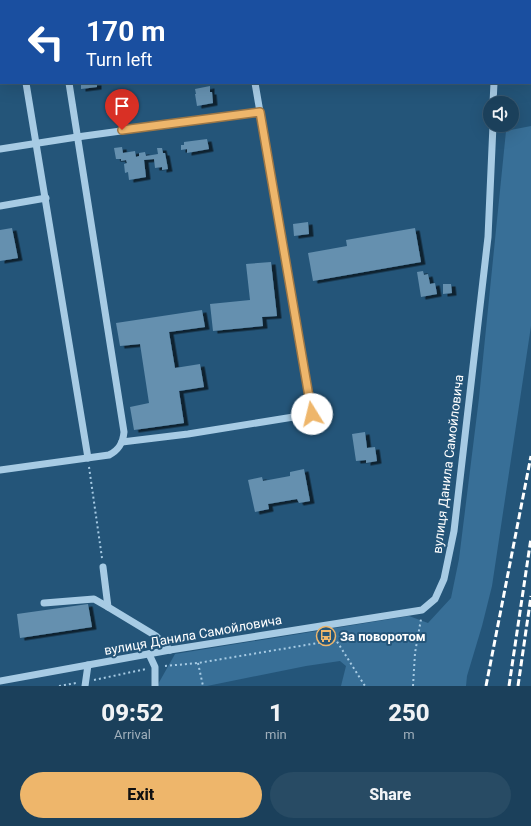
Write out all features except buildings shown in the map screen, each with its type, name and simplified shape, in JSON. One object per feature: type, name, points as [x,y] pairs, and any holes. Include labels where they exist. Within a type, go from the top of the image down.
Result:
[{"type":"street","points":[[26,84],[88,458]]},
{"type":"street","points":[[0,470],[109,455],[115,452],[123,439],[124,432],[69,84]]},
{"type":"street","points":[[122,442],[188,434],[312,414],[255,84]]},
{"type":"street","points":[[494,84],[494,96]]},
{"type":"street","points":[[0,150],[77,137],[260,112]]},
{"type":"street","name":"вулиця Данила Самойловича","points":[[0,681],[170,650],[422,610],[435,599],[444,578],[454,531],[488,237],[493,132]]},
{"type":"street","points":[[0,206],[46,198]]},
{"type":"street","points":[[103,567],[108,607]]},
{"type":"street","points":[[44,603],[94,599],[156,636],[170,650]]},
{"type":"street","points":[[149,654],[154,667],[156,686]]},
{"type":"street","points":[[86,684],[88,665]]},
{"type":"path","points":[[88,458],[103,567]]},
{"type":"path","points":[[413,686],[415,653],[422,610]]},
{"type":"path","points":[[59,686],[86,684],[154,667],[198,663],[336,640],[365,686]]},
{"type":"path","points":[[198,663],[203,686]]},
{"type":"shaded area","points":[[531,126],[531,326],[492,586],[467,676],[466,686],[341,686],[346,666],[340,661],[306,666],[207,686],[157,686],[175,654],[409,616],[428,623],[451,598],[459,559],[479,398],[506,132],[519,132],[519,128]]},
{"type":"railway","points":[[486,686],[531,456]]},
{"type":"railway","points":[[509,686],[531,538]]},
{"type":"railway","points":[[518,686],[531,596]]},
{"type":"place","name":"За поворотом","points":[[326,636]]},
{"type":"route","points":[[122,130],[260,112],[312,414]]}]
